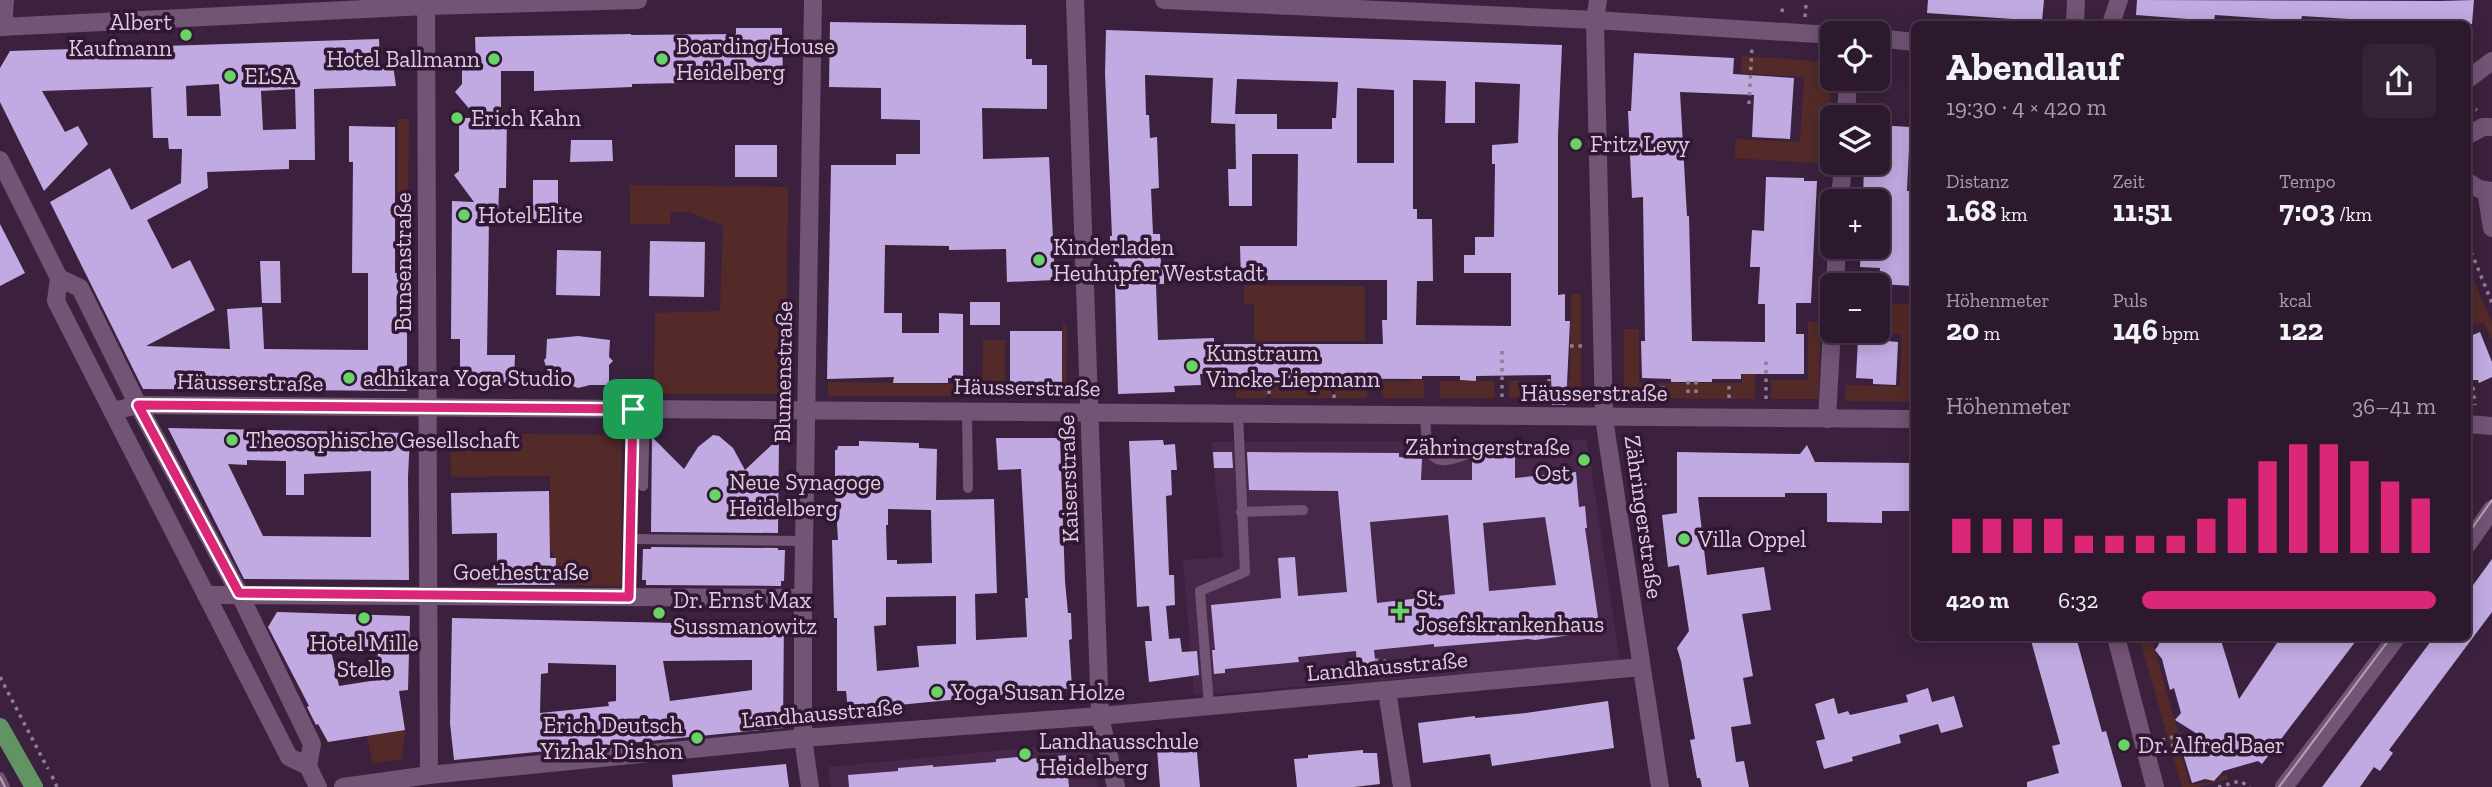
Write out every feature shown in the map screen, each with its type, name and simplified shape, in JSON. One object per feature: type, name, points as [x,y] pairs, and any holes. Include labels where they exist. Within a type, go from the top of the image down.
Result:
[{"type":"main road","points":[[2,735],[34,787]]},
{"type":"street","points":[[5,0],[2,27],[426,3],[638,0]]},
{"type":"street","name":"Blumenstraße","points":[[810,787],[803,738],[803,602],[813,0]]},
{"type":"street","name":"Kaiserstraße","points":[[1075,0],[1100,716],[1116,787]]},
{"type":"street","points":[[1164,0],[1312,4],[1820,34]]},
{"type":"street","name":"Zähringerstraße","points":[[1598,0],[1595,20],[1604,418],[1660,787]]},
{"type":"street","points":[[2075,21],[2076,0]]},
{"type":"street","points":[[2112,21],[2119,0]]},
{"type":"street","name":"Bunsenstraße","points":[[426,3],[429,775]]},
{"type":"street","points":[[1890,39],[1911,42]]},
{"type":"street","points":[[2471,77],[2492,61]]},
{"type":"street","points":[[2471,133],[2483,127],[2492,127]]},
{"type":"street","points":[[0,160],[59,278],[56,301],[205,595],[289,757],[307,766],[318,787]]},
{"type":"street","points":[[2471,184],[2489,191],[2492,228]]},
{"type":"street","points":[[59,278],[80,288],[138,405],[239,593],[312,744],[307,766]]},
{"type":"street","points":[[1827,419],[1831,343]]},
{"type":"street","name":"Häusserstraße","points":[[113,411],[138,405],[1911,419]]},
{"type":"street","points":[[2471,424],[2492,426]]},
{"type":"street","points":[[2471,540],[2490,515]]},
{"type":"street","name":"Goethestraße","points":[[205,595],[239,593],[629,597],[803,602]]},
{"type":"street","points":[[2117,641],[2152,747],[2155,787]]},
{"type":"street","points":[[2284,787],[2394,641]]},
{"type":"street","name":"Landhausstraße","points":[[343,787],[429,775],[803,738],[1100,716],[1641,667]]},
{"type":"street","points":[[1387,691],[1402,787]]},
{"type":"lane","points":[[639,409],[643,486]]},
{"type":"lane","points":[[629,597],[639,409]]},
{"type":"lane","points":[[967,411],[968,488]]},
{"type":"lane","points":[[1209,705],[1200,591],[1245,572],[1238,414]]},
{"type":"lane","points":[[1425,416],[1426,444],[1433,457],[1442,461],[1453,460],[1472,452]]},
{"type":"lane","points":[[1241,512],[1303,510]]},
{"type":"lane","points":[[630,540],[804,541]]},
{"type":"lane","points":[[0,777],[5,787]]},
{"type":"path","points":[[1749,104],[1754,30]]},
{"type":"path","points":[[2471,251],[2492,303]]},
{"type":"path","points":[[1502,350],[1502,417]]},
{"type":"path","points":[[1766,359],[1766,418]]},
{"type":"path","points":[[0,678],[57,787]]},
{"type":"path","points":[[2152,747],[2184,734]]},
{"type":"path","points":[[2152,747],[2186,742]]},
{"type":"path","points":[[2218,787],[2240,781],[2250,787]]},
{"type":"shaded area","points":[[1742,56],[1820,61],[1820,91],[1831,91],[1830,105],[1820,105],[1820,163],[1734,158],[1736,139],[1800,142],[1804,77],[1741,73]]},
{"type":"shaded area","points":[[398,119],[409,119],[407,271],[397,271]]},
{"type":"shaded area","points":[[630,185],[788,187],[786,394],[644,394],[644,385],[654,385],[655,313],[720,311],[723,226],[690,212],[671,212],[670,224],[630,224]]},
{"type":"shaded area","points":[[2471,274],[2492,322],[2492,340],[2484,323],[2471,324]]},
{"type":"shaded area","points":[[1244,285],[1365,286],[1365,341],[1254,341],[1254,304],[1244,303]]},
{"type":"shaded area","points":[[1571,294],[1581,294],[1581,398],[1509,398],[1509,381],[1570,381]]},
{"type":"shaded area","points":[[1890,304],[1911,305],[1911,402],[1845,401],[1846,385],[1900,386],[1902,334],[1890,334]]},
{"type":"shaded area","points":[[1808,322],[1820,322],[1818,399],[1771,399],[1771,380],[1808,380]]},
{"type":"shaded area","points":[[1063,324],[1067,324],[1066,395],[982,395],[983,340],[1005,340],[1005,389],[1062,389]]},
{"type":"shaded area","points":[[1624,329],[1639,329],[1639,383],[1742,383],[1743,359],[1756,359],[1755,399],[1624,398]]},
{"type":"shaded area","points":[[1236,380],[1267,380],[1267,398],[1236,398]]},
{"type":"shaded area","points":[[1271,380],[1331,380],[1331,398],[1271,398]]},
{"type":"shaded area","points":[[1335,380],[1367,380],[1367,398],[1335,398]]},
{"type":"shaded area","points":[[1383,380],[1424,380],[1424,398],[1382,398]]},
{"type":"shaded area","points":[[1440,381],[1494,381],[1495,398],[1440,398]]},
{"type":"shaded area","points":[[828,382],[960,384],[959,396],[828,396]]},
{"type":"shaded area","points":[[450,433],[622,435],[621,586],[555,585],[555,558],[550,548],[550,476],[451,477]]},
{"type":"shaded area","name":"St. Josefskrankenhaus","points":[[1587,440],[1620,662],[1194,695],[1183,560],[1223,557],[1211,442]]},
{"type":"shaded area","points":[[2140,641],[2152,641],[2190,785],[2220,780],[2219,777],[2227,775],[2228,779],[2199,787],[2182,787]]},
{"type":"shaded area","points":[[405,730],[402,759],[373,764],[367,736]]},
{"type":"shaded area","name":"Landhausschule Heidelberg","points":[[1089,742],[1098,787],[831,787],[828,767]]},
{"type":"building","points":[[1928,0],[2044,0],[2042,21],[1927,13]]},
{"type":"building","points":[[2137,0],[2474,0],[2472,24],[2471,21],[2365,21],[2302,16],[2301,21],[2215,15],[2214,21],[2136,15]]},
{"type":"building","points":[[830,22],[1026,25],[1026,59],[1032,59],[1032,65],[1047,65],[1047,109],[982,108],[983,159],[1049,157],[1055,280],[1007,282],[1006,249],[949,250],[949,246],[885,245],[884,313],[902,313],[902,333],[939,333],[939,313],[963,314],[963,378],[948,378],[948,383],[893,383],[894,377],[827,379],[831,165],[896,165],[896,154],[920,154],[920,120],[881,119],[881,88],[829,87]]},
{"type":"building","points":[[736,28],[782,28],[783,81],[632,84],[632,87],[534,91],[534,71],[501,71],[501,114],[507,114],[506,188],[499,188],[498,219],[489,219],[487,355],[515,355],[514,383],[460,383],[460,339],[451,339],[452,201],[474,202],[454,175],[459,171],[459,118],[477,118],[455,92],[462,84],[462,62],[476,62],[475,37],[736,34]]},
{"type":"building","points":[[1106,30],[1562,45],[1558,135],[1558,295],[1565,294],[1565,321],[1570,321],[1566,405],[1552,405],[1551,375],[1476,376],[1476,381],[1460,380],[1460,376],[1422,376],[1422,379],[1236,378],[1236,373],[1200,374],[1201,385],[1174,386],[1175,392],[1118,394],[1114,253],[1110,253],[1112,236],[1105,74]],"holes":[[[1145,75],[1213,78],[1211,123],[1235,124],[1235,114],[1236,169],[1228,169],[1229,206],[1252,206],[1252,154],[1298,154],[1297,246],[1240,246],[1241,280],[1387,280],[1387,320],[1382,320],[1383,344],[1214,344],[1214,338],[1158,340],[1156,284],[1164,284],[1164,265],[1161,266],[1160,234],[1153,234],[1151,189],[1159,188],[1157,137],[1150,138],[1149,115],[1146,115]],[[1237,79],[1338,82],[1336,118],[1332,118],[1332,129],[1277,129],[1277,114],[1235,114]],[[1413,80],[1446,81],[1445,123],[1475,123],[1475,82],[1520,84],[1518,143],[1492,145],[1492,164],[1495,164],[1494,237],[1475,237],[1475,255],[1464,255],[1464,273],[1511,273],[1511,326],[1416,325],[1417,281],[1433,281],[1432,219],[1417,219],[1417,209],[1413,209]],[[1357,88],[1394,90],[1394,163],[1357,163]]]},
{"type":"building","points":[[379,39],[380,66],[393,65],[396,86],[314,89],[315,160],[289,160],[289,169],[207,172],[208,188],[147,220],[172,269],[190,260],[215,310],[146,346],[230,349],[227,309],[262,307],[264,349],[368,350],[368,273],[352,273],[353,162],[349,162],[349,126],[395,127],[395,273],[407,273],[407,391],[143,389],[50,202],[110,168],[131,210],[181,183],[182,149],[169,149],[168,138],[153,138],[151,88],[154,87],[42,91],[65,132],[78,126],[88,144],[44,191],[0,102],[0,68],[10,51]],"holes":[[[219,84],[221,116],[187,116],[186,86]],[[295,89],[296,129],[263,130],[261,91]]]},
{"type":"building","points":[[1634,53],[1734,58],[1733,74],[1794,78],[1790,139],[1752,137],[1754,95],[1680,92],[1689,216],[1692,341],[1765,342],[1765,304],[1758,304],[1760,267],[1750,267],[1752,230],[1764,231],[1766,177],[1817,181],[1811,303],[1796,303],[1796,334],[1804,334],[1804,374],[1741,374],[1741,379],[1712,379],[1712,382],[1671,382],[1671,379],[1642,378],[1641,341],[1645,341],[1643,197],[1632,198],[1628,111],[1631,111]]},
{"type":"building","points":[[1890,126],[1910,127],[1907,191],[1911,191],[1911,286],[1890,285],[1890,273],[1880,273],[1880,268],[1860,267],[1860,259],[1890,259],[1890,189],[1863,189],[1864,175],[1890,175]]},
{"type":"building","points":[[571,140],[612,140],[613,161],[570,162]]},
{"type":"building","points":[[735,145],[777,145],[777,177],[735,177]]},
{"type":"building","points":[[533,180],[558,180],[558,224],[533,224]]},
{"type":"building","points":[[0,224],[25,273],[0,286]]},
{"type":"building","points":[[650,241],[705,242],[704,297],[649,296]]},
{"type":"building","points":[[557,250],[601,251],[600,296],[556,295]]},
{"type":"building","points":[[260,261],[280,261],[281,303],[262,303]]},
{"type":"building","points":[[970,302],[1000,302],[1000,325],[970,325]]},
{"type":"building","points":[[1010,331],[1062,331],[1062,388],[1010,388]]},
{"type":"building","points":[[2480,332],[2492,362],[2492,377],[2479,383],[2478,380],[2471,380],[2471,336]]},
{"type":"building","points":[[578,336],[610,340],[609,357],[613,361],[609,365],[609,385],[578,388],[567,384],[546,384],[544,360],[547,339]]},
{"type":"building","points":[[1898,342],[1896,385],[1873,384],[1873,379],[1856,378],[1858,343]]},
{"type":"building","points":[[168,428],[409,433],[409,580],[244,579]],"holes":[[[247,460],[286,461],[286,495],[304,495],[304,474],[371,471],[371,537],[263,536],[228,464],[247,465]]]},
{"type":"building","name":"Neue Synagoge Heidelberg","points":[[713,435],[719,436],[733,448],[745,470],[779,438],[778,533],[651,532],[652,437],[684,469],[698,447]]},
{"type":"building","points":[[996,438],[1060,438],[1065,581],[1068,613],[1071,613],[1072,639],[1069,640],[1072,688],[848,710],[846,691],[837,691],[837,618],[834,618],[832,540],[838,540],[835,450],[838,446],[859,446],[859,441],[919,443],[919,448],[937,449],[936,500],[994,499],[997,593],[975,594],[976,640],[1027,637],[1025,598],[1028,598],[1021,469],[998,470]],"holes":[[[888,509],[931,510],[932,563],[897,564],[897,560],[887,560]],[[956,596],[956,644],[917,646],[919,667],[877,671],[874,626],[886,625],[886,597]]]},
{"type":"building","points":[[1163,440],[1164,445],[1175,444],[1177,470],[1171,470],[1172,495],[1166,496],[1169,575],[1174,575],[1175,605],[1166,606],[1169,639],[1180,638],[1182,652],[1197,651],[1199,675],[1149,682],[1145,641],[1152,641],[1149,606],[1137,607],[1129,441]]},
{"type":"building","points":[[1472,444],[1515,445],[1515,478],[1576,472],[1579,507],[1585,506],[1585,528],[1600,631],[1535,640],[1434,647],[1434,644],[1374,650],[1376,668],[1357,669],[1356,651],[1298,657],[1299,662],[1225,669],[1225,673],[1214,674],[1211,605],[1281,598],[1278,558],[1295,557],[1298,596],[1347,592],[1338,491],[1249,490],[1247,452],[1399,453],[1399,457],[1422,459],[1421,480],[1472,480],[1472,460],[1479,452]],"holes":[[[1448,515],[1455,594],[1377,603],[1370,522]],[[1545,517],[1556,585],[1489,591],[1483,523]]]},
{"type":"building","points":[[1807,445],[1815,462],[1911,463],[1911,511],[1882,511],[1882,523],[1827,522],[1827,493],[1785,493],[1785,497],[1698,497],[1707,575],[1764,567],[1771,610],[1742,614],[1753,676],[1743,678],[1751,724],[1731,727],[1736,762],[1744,761],[1749,787],[1702,787],[1700,778],[1697,778],[1690,740],[1695,739],[1677,648],[1689,631],[1679,565],[1668,567],[1662,515],[1677,513],[1677,452],[1800,454]]},
{"type":"building","points":[[1213,452],[1232,452],[1233,468],[1214,468]]},
{"type":"building","points":[[549,491],[550,558],[556,558],[555,585],[497,585],[497,533],[452,534],[451,493]]},
{"type":"building","points":[[778,548],[785,550],[784,581],[781,581],[781,586],[646,585],[646,580],[642,580],[643,549]]},
{"type":"building","points":[[2492,559],[2492,612],[2471,640],[2471,588]]},
{"type":"building","points":[[277,612],[410,616],[408,690],[399,691],[405,730],[328,742],[318,724],[316,725],[268,627]],"holes":[[[330,646],[378,647],[377,680],[339,686]]]},
{"type":"building","points":[[452,618],[675,623],[784,621],[783,728],[454,760],[450,723]],"holes":[[[752,660],[752,690],[670,701],[663,661]],[[548,663],[616,665],[616,701],[608,702],[609,706],[540,713],[541,674],[548,673]]]},
{"type":"building","points":[[2031,641],[2077,641],[2102,732],[2106,731],[2122,787],[2027,787],[2027,782],[2059,773],[2052,746],[2060,744]]},
{"type":"building","points":[[2158,641],[2221,641],[2239,699],[2278,641],[2356,641],[2262,764],[2258,761],[2223,771],[2214,781],[2205,779],[2192,783],[2181,747],[2207,740],[2175,720],[2181,713],[2174,688],[2170,690],[2162,659],[2155,650]]},
{"type":"building","points":[[2431,641],[2470,641],[2389,750],[2393,753],[2380,771],[2374,767],[2360,787],[2322,787]]},
{"type":"building","points":[[1928,688],[1932,702],[1954,696],[1963,727],[1941,733],[1938,724],[1899,735],[1901,743],[1852,757],[1853,761],[1824,769],[1816,741],[1825,739],[1815,704],[1834,698],[1838,714],[1848,711],[1850,715],[1908,702],[1906,695]]},
{"type":"building","points":[[1608,701],[1614,748],[1492,766],[1490,754],[1423,763],[1418,723],[1526,713]]},
{"type":"building","points":[[1196,741],[1200,787],[1160,787],[1157,749],[1167,748],[1167,745],[1177,744],[1176,742]]},
{"type":"building","points":[[1363,750],[1363,753],[1377,753],[1380,784],[1297,787],[1294,759],[1308,758],[1308,755]]},
{"type":"building","points":[[1066,755],[1069,787],[849,787],[848,775],[898,771],[898,768],[996,762],[996,759]]},
{"type":"building","points":[[786,764],[789,787],[673,787],[672,775]]},
{"type":"tram line","points":[[2471,530],[2492,500]]},
{"type":"tram line","points":[[2279,787],[2388,641]]},
{"type":"tram line","points":[[0,777],[5,787]]},
{"type":"place","name":"Albert Kaufmann","points":[[186,35]]},
{"type":"place","name":"Hotel Ballmann","points":[[494,59]]},
{"type":"place","name":"Boarding House Heidelberg","points":[[662,59]]},
{"type":"place","name":"ELSA","points":[[230,76]]},
{"type":"place","name":"Erich Kahn","points":[[457,118]]},
{"type":"place","name":"Fritz Levy","points":[[1576,144]]},
{"type":"place","name":"Hotel Elite","points":[[464,215]]},
{"type":"place","name":"Kinderladen Heuhüpfer Weststadt","points":[[1039,260]]},
{"type":"place","name":"Kunstraum Vincke-Liepmann","points":[[1192,366]]},
{"type":"place","name":"adhikara Yoga Studio","points":[[349,378]]},
{"type":"place","name":"Theosophische Gesellschaft","points":[[232,440]]},
{"type":"place","name":"Zähringerstraße Ost","points":[[1584,460]]},
{"type":"place","name":"Neue Synagoge Heidelberg","points":[[715,495]]},
{"type":"place","name":"Villa Oppel","points":[[1684,539]]},
{"type":"place","name":"St. Josefskrankenhaus","points":[[1400,611]]},
{"type":"place","name":"Dr. Ernst Max Sussmanowitz","points":[[659,613]]},
{"type":"place","name":"Hotel Mille Stelle","points":[[364,618]]},
{"type":"place","name":"Yoga Susan Holze","points":[[937,692]]},
{"type":"place","name":"Erich Deutsch Yizhak Dishon","points":[[697,738]]},
{"type":"place","name":"Dr. Alfred Baer","points":[[2124,745]]},
{"type":"place","name":"Landhausschule Heidelberg","points":[[1025,754]]},
{"type":"route","points":[[138,405],[633,409],[629,597],[239,593],[138,405]]}]
